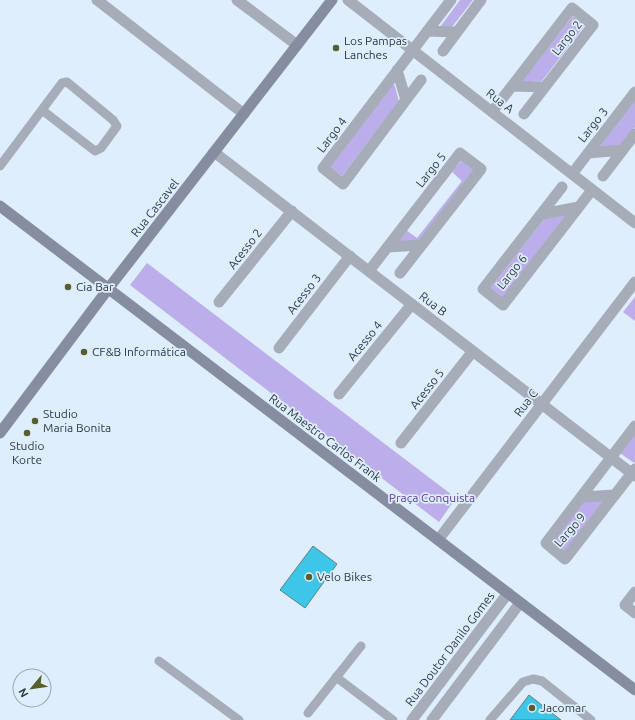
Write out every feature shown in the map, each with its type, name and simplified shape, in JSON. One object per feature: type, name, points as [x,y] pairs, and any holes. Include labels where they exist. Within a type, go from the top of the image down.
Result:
[{"type":"main road","name":"Rua Cascavel","points":[[0,433],[108,289],[332,0]]},
{"type":"main road","name":"Rua Maestro Carlos Frank","points":[[0,207],[635,690]]},
{"type":"street","points":[[97,0],[244,114]]},
{"type":"street","points":[[237,0],[297,45]]},
{"type":"street","name":"Rua A","points":[[348,0],[635,223]]},
{"type":"street","name":"Largo 4","points":[[422,80],[343,184],[323,168],[451,0]]},
{"type":"street","points":[[443,51],[481,0]]},
{"type":"street","name":"Largo 2","points":[[492,112],[572,8],[593,25],[524,114]]},
{"type":"street","points":[[427,31],[457,32]]},
{"type":"street","points":[[397,70],[406,100]]},
{"type":"street","points":[[512,86],[544,87]]},
{"type":"street","name":"Largo 3","points":[[572,174],[635,92]]},
{"type":"street","points":[[603,176],[635,134]]},
{"type":"street","points":[[588,153],[623,150]]},
{"type":"street","name":"Rua B","points":[[214,152],[611,457],[634,473]]},
{"type":"street","name":"Largo 5","points":[[369,271],[460,153],[481,169],[400,272]]},
{"type":"street","name":"Largo 6","points":[[562,187],[483,289],[503,305],[592,190]]},
{"type":"street","points":[[542,214],[579,207]]},
{"type":"street","name":"Acesso 2","points":[[219,302],[292,211]]},
{"type":"street","points":[[388,247],[421,245]]},
{"type":"street","name":"Acesso 3","points":[[278,348],[350,256]]},
{"type":"street","name":"Rua C","points":[[438,540],[635,282]]},
{"type":"street","name":"Acesso 4","points":[[339,394],[412,304]]},
{"type":"street","name":"Acesso 5","points":[[401,442],[473,351]]},
{"type":"street","name":"Largo 9","points":[[634,473],[614,495],[565,559],[546,543],[635,426]]},
{"type":"street","points":[[581,497],[614,495]]},
{"type":"street","points":[[635,592],[625,605],[635,613]]},
{"type":"street","name":"Rua Doutor Danilo Gomes","points":[[412,720],[508,593]]},
{"type":"street","points":[[432,720],[520,603]]},
{"type":"lane","points":[[0,166],[62,83],[67,82],[113,120],[117,126],[101,148],[95,151],[42,110]]},
{"type":"lane","points":[[308,713],[361,646]]},
{"type":"lane","points":[[160,661],[239,720]]},
{"type":"lane","points":[[336,677],[394,720]]},
{"type":"lane","points":[[490,720],[522,682],[532,679],[542,681],[590,720]]},
{"type":"green space","points":[[460,0],[473,0],[452,27],[440,27]]},
{"type":"green space","points":[[573,16],[585,25],[542,81],[522,81]]},
{"type":"green space","points":[[394,83],[399,101],[342,176],[330,167]]},
{"type":"green space","points":[[635,100],[635,127],[620,146],[598,149]]},
{"type":"green space","points":[[462,160],[475,170],[420,242],[397,242],[406,230],[417,238],[462,181],[452,172]]},
{"type":"green space","points":[[567,214],[502,299],[490,289],[544,219]]},
{"type":"green space","name":"Praça Conquista","points":[[147,263],[456,498],[439,522],[130,285]]},
{"type":"green space","points":[[635,297],[635,321],[623,312]]},
{"type":"green space","points":[[635,433],[635,461],[634,463],[620,453]]},
{"type":"green space","points":[[605,500],[564,553],[551,543],[583,501]]},
{"type":"building","name":"Velo Bikes","points":[[313,546],[337,564],[305,608],[280,590]]},
{"type":"building","name":"Jacomar","points":[[529,695],[561,720],[510,720]]},
{"type":"place","name":"Los Pampas Lanches","points":[[336,48]]},
{"type":"place","name":"Cia Bar","points":[[68,287]]},
{"type":"place","name":"CF&B Informática","points":[[84,352]]},
{"type":"place","name":"Studio Maria Bonita","points":[[35,421]]},
{"type":"place","name":"Studio Korte","points":[[27,433]]},
{"type":"place","name":"Velo Bikes","points":[[309,577]]},
{"type":"place","name":"Jacomar","points":[[532,708]]}]
